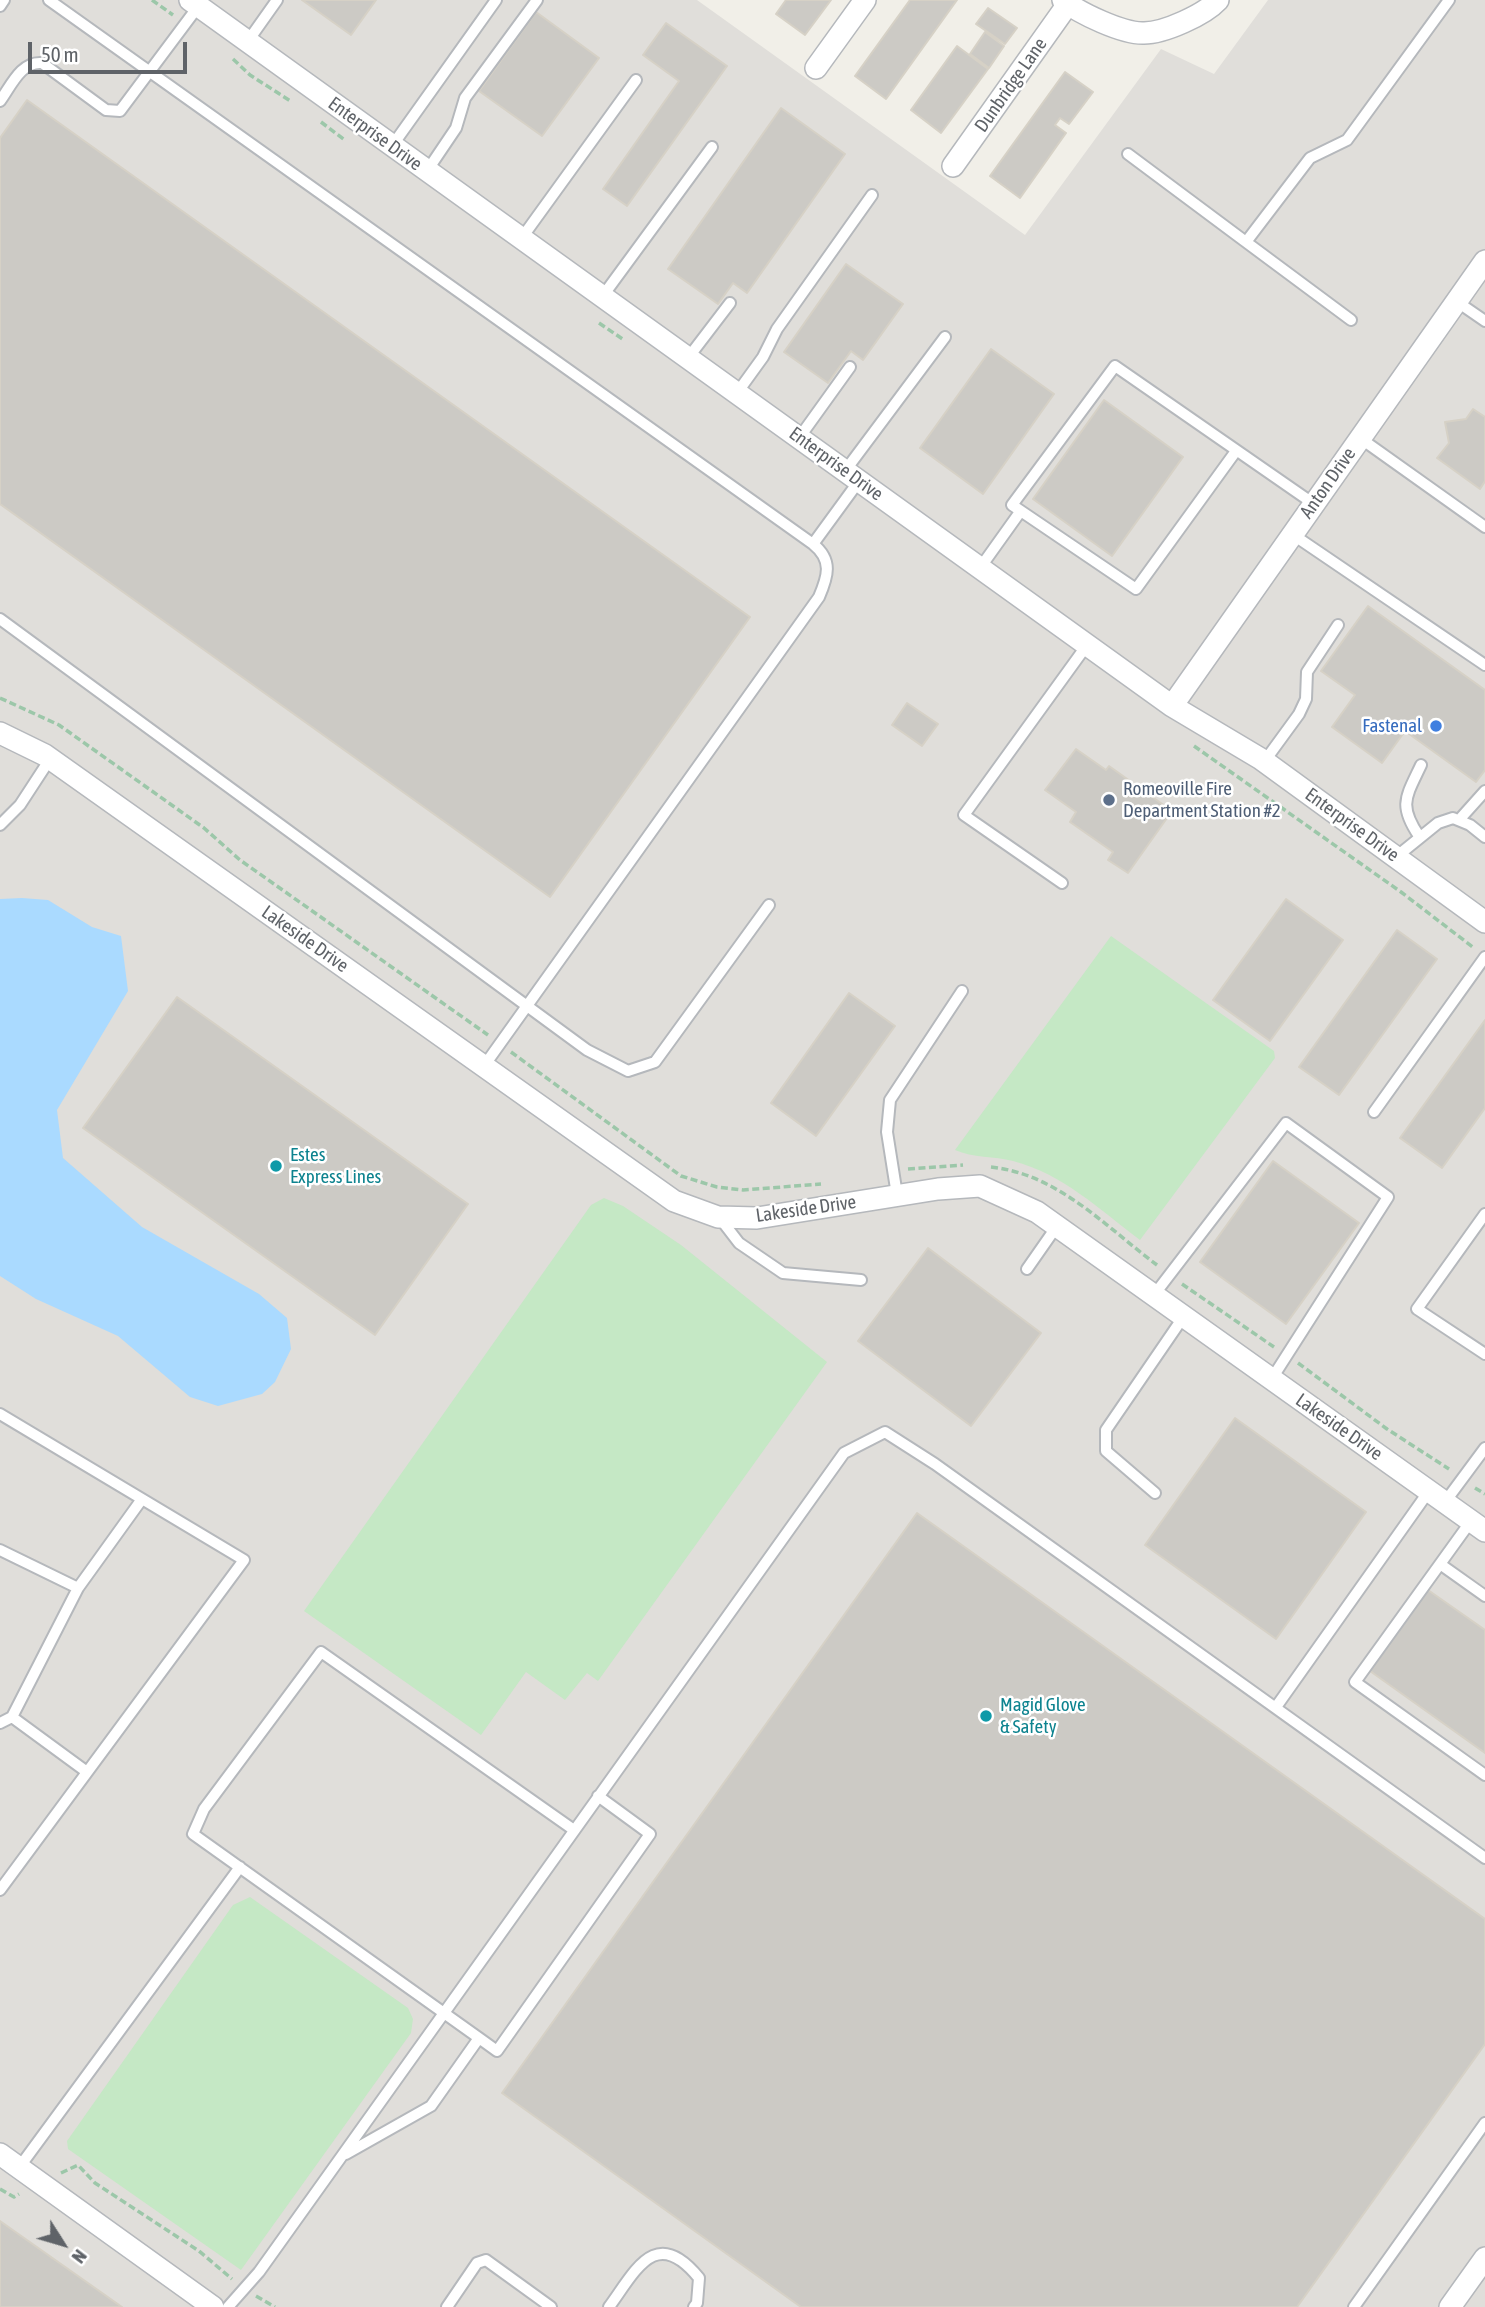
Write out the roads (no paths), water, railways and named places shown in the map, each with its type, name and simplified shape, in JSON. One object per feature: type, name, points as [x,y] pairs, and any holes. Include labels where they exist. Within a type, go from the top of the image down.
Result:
[{"type":"street","points":[[816,68],[865,0]]},
{"type":"street","points":[[1066,2],[1108,24],[1144,34],[1183,23],[1218,0]]},
{"type":"street","name":"Enterprise Drive","points":[[197,2],[427,172],[1172,706],[1264,762],[1485,922]]},
{"type":"street","name":"Dunbridge Lane","points":[[953,166],[1066,2]]},
{"type":"street","name":"Anton Drive","points":[[1172,706],[1485,261]]},
{"type":"street","name":"Lakeside Drive","points":[[0,733],[50,759],[674,1201],[719,1217],[757,1218],[897,1195],[980,1186],[1037,1212],[1478,1526]]},
{"type":"street","points":[[0,2154],[199,2303]]},
{"type":"street","points":[[1450,2307],[1483,2265]]},
{"type":"lane","points":[[0,6],[4,0]]},
{"type":"lane","points":[[49,0],[824,553],[829,573],[819,597],[484,1066]]},
{"type":"lane","points":[[248,41],[277,0]]},
{"type":"lane","points":[[392,146],[496,0]]},
{"type":"lane","points":[[427,172],[456,128],[465,98],[537,0]]},
{"type":"lane","points":[[1246,242],[1310,158],[1347,140],[1449,0]]},
{"type":"lane","points":[[0,101],[25,66],[42,63],[106,110],[120,111],[151,72],[197,2]]},
{"type":"lane","points":[[521,239],[636,80]]},
{"type":"lane","points":[[602,297],[712,147]]},
{"type":"lane","points":[[1128,154],[1351,320]]},
{"type":"lane","points":[[737,393],[763,356],[777,329],[872,195]]},
{"type":"lane","points":[[1457,301],[1485,321]]},
{"type":"lane","points":[[688,358],[730,303]]},
{"type":"lane","points":[[813,544],[852,476],[944,337]]},
{"type":"lane","points":[[1236,450],[1136,589],[1012,505],[1115,366],[1314,504]]},
{"type":"lane","points":[[799,438],[850,367]]},
{"type":"lane","points":[[1360,438],[1485,527]]},
{"type":"lane","points":[[980,568],[1020,512]]},
{"type":"lane","points":[[1293,534],[1485,665]]},
{"type":"lane","points":[[0,619],[587,1050],[628,1071],[655,1062],[769,905]]},
{"type":"lane","points":[[1264,762],[1299,714],[1306,699],[1307,672],[1338,625]]},
{"type":"lane","points":[[1062,883],[964,816],[1087,645]]},
{"type":"lane","points":[[0,825],[20,805],[50,759]]},
{"type":"lane","points":[[1419,836],[1408,819],[1404,805],[1421,765]]},
{"type":"lane","points":[[1459,820],[1485,791]]},
{"type":"lane","points":[[1396,857],[1419,836],[1438,823],[1453,818],[1470,825],[1485,837]]},
{"type":"lane","points":[[1374,1112],[1485,957]]},
{"type":"lane","points":[[897,1195],[887,1132],[890,1100],[962,990]]},
{"type":"lane","points":[[1154,1295],[1286,1123],[1388,1197],[1271,1380]]},
{"type":"lane","points":[[1485,1214],[1417,1309],[1485,1354]]},
{"type":"lane","points":[[719,1217],[739,1242],[783,1273],[861,1280]]},
{"type":"lane","points":[[1027,1269],[1057,1226]]},
{"type":"lane","points":[[1155,1493],[1106,1451],[1106,1430],[1184,1316]]},
{"type":"lane","points":[[0,1413],[244,1560],[0,1890]]},
{"type":"lane","points":[[228,2307],[245,2288],[341,2157],[844,1453],[885,1432],[935,1464],[1485,1858]]},
{"type":"lane","points":[[1276,1707],[1437,1497],[1462,1478],[1485,1448]]},
{"type":"lane","points":[[0,1723],[12,1717],[78,1588],[142,1499]]},
{"type":"lane","points":[[1478,1526],[1440,1564],[1355,1682],[1485,1775]]},
{"type":"lane","points":[[0,1550],[78,1588]]},
{"type":"lane","points":[[1440,1564],[1485,1597]]},
{"type":"lane","points":[[574,1830],[321,1651],[204,1809],[193,1834],[497,2051],[650,1834],[598,1796]]},
{"type":"lane","points":[[12,1717],[87,1772]]},
{"type":"lane","points":[[18,2169],[240,1867]]},
{"type":"lane","points":[[341,2157],[431,2106],[479,2038]]},
{"type":"lane","points":[[1354,2307],[1485,2123]]},
{"type":"lane","points":[[624,2307],[612,2303],[645,2258],[664,2253],[687,2262],[699,2278],[697,2302],[694,2307]]},
{"type":"lane","points":[[447,2307],[477,2263],[486,2260],[551,2307]]},
{"type":"water","points":[[0,899],[48,900],[92,927],[121,936],[128,991],[57,1110],[63,1158],[142,1227],[259,1294],[287,1318],[291,1349],[275,1382],[262,1394],[218,1406],[190,1397],[118,1336],[36,1299],[0,1276]]},
{"type":"place","name":"Fastenal","points":[[1436,726]]},
{"type":"place","name":"Romeoville Fire Department Station #2","points":[[1109,800]]},
{"type":"place","name":"Estes Express Lines","points":[[276,1166]]},
{"type":"place","name":"Magid Glove & Safety","points":[[986,1716]]}]
